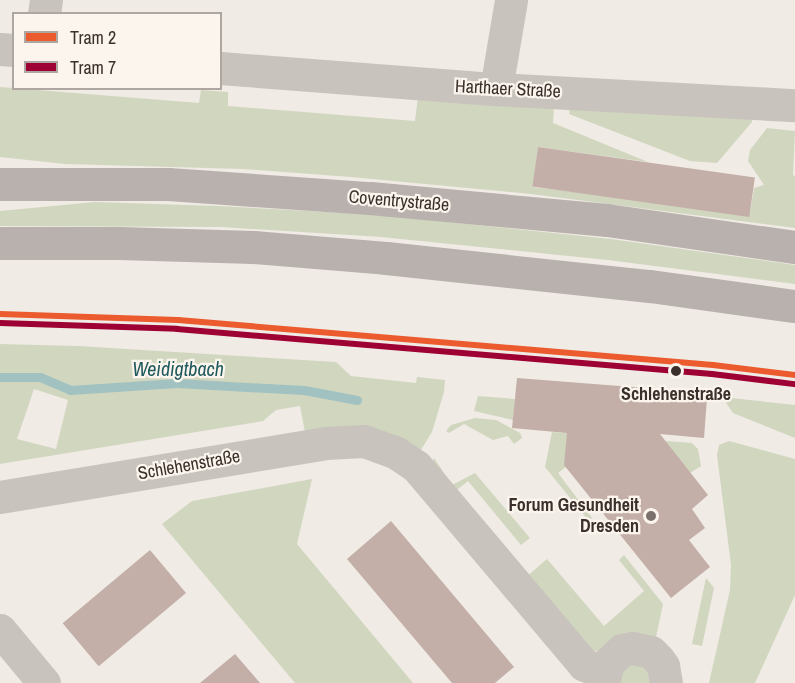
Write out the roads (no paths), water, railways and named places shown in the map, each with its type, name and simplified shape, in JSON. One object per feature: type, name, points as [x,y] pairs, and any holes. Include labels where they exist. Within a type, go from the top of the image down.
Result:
[{"type":"main road","name":"Coventrystraße","points":[[0,184],[168,184],[370,198],[607,220],[795,247]]},
{"type":"main road","points":[[0,243],[119,243],[242,247],[364,256],[650,286],[795,306]]},
{"type":"street","points":[[496,89],[511,0]]},
{"type":"street","name":"Harthaer Straße","points":[[222,68],[496,89],[795,105]]},
{"type":"street","name":"Schlehenstraße","points":[[0,497],[326,443],[364,441],[395,452],[416,466],[584,665],[603,677],[608,663],[622,650],[641,649],[658,659],[663,666],[666,683]]},
{"type":"street","points":[[0,630],[44,683]]},
{"type":"waterway","name":"Weidigtbach","points":[[0,377],[40,377],[70,390],[177,383],[304,390],[357,400]]},
{"type":"tram line","name":"2","points":[[0,314],[178,320],[713,365],[795,375]]},
{"type":"tram line","name":"7","points":[[0,323],[177,329],[712,374],[794,384]]},
{"type":"place","name":"Schlehenstraße","points":[[676,371]]},
{"type":"place","name":"Forum Gesundheit Dresden","points":[[651,516]]}]
